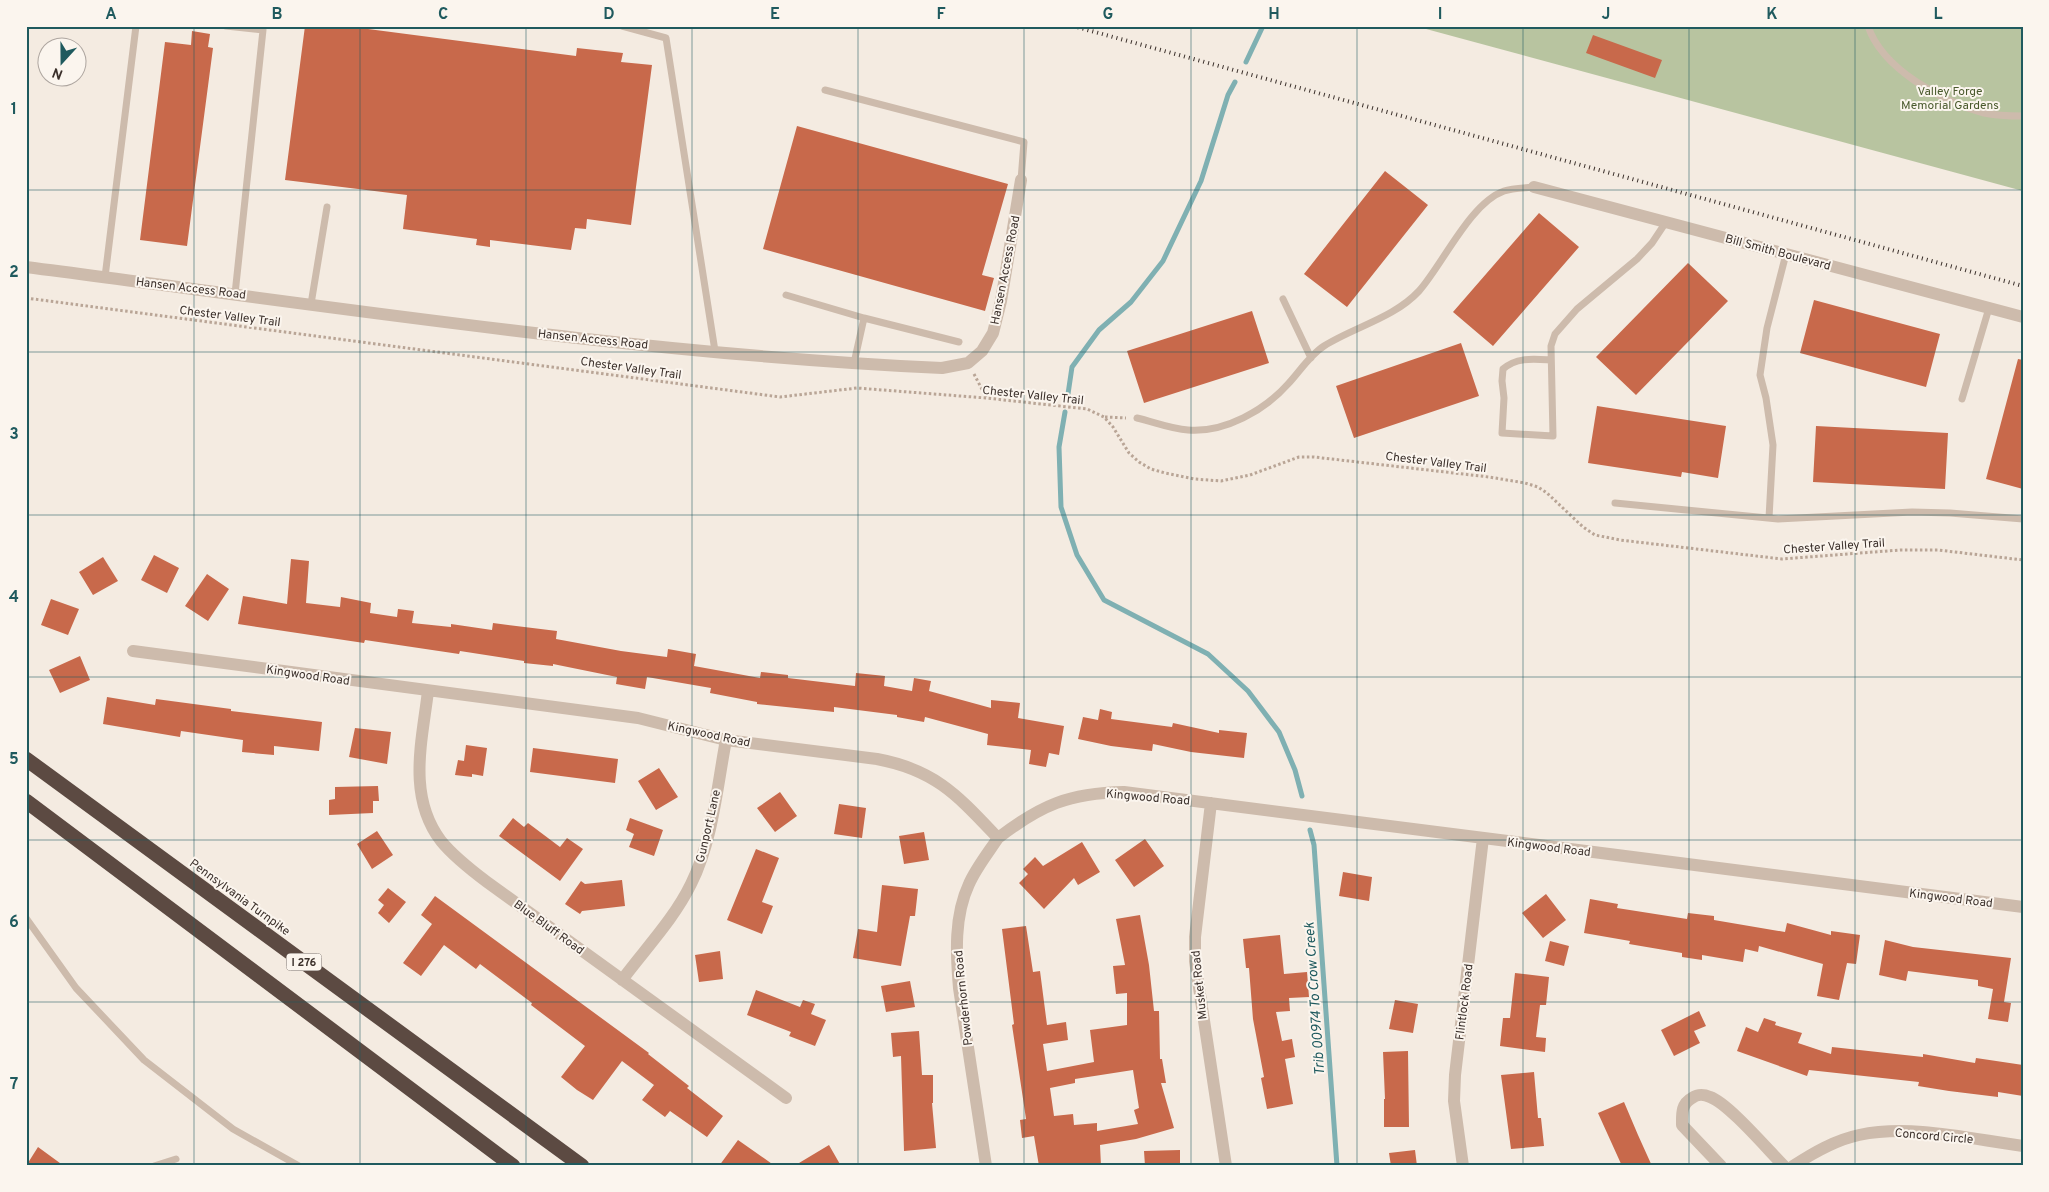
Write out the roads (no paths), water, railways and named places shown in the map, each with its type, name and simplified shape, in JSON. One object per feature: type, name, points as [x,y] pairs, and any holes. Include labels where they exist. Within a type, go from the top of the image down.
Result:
[{"type":"highway","name":"Pennsylvania Turnpike","points":[[26,759],[582,1166]]},
{"type":"highway","points":[[26,801],[513,1166]]},
{"type":"street","name":"Hansen Access Road","points":[[26,267],[526,332],[715,351],[854,363],[942,368],[968,363],[982,351],[993,333],[1001,301],[1021,180]]},
{"type":"street","name":"Bill Smith Boulevard","points":[[1534,186],[2023,317]]},
{"type":"street","name":"Kingwood Road","points":[[133,651],[638,718],[726,740],[900,763],[923,772],[946,786],[998,838],[1023,818],[1047,806],[1071,798],[1096,793],[1124,792],[2023,907]]},
{"type":"street","name":"Blue Bluff Road","points":[[428,691],[418,771],[421,794],[427,816],[441,840],[462,862],[487,882],[786,1098]]},
{"type":"street","name":"Gunport Lane","points":[[622,980],[673,913],[691,885],[707,838],[726,740]]},
{"type":"street","name":"Musket Road","points":[[1211,803],[1195,937],[1195,961],[1226,1166]]},
{"type":"street","name":"Powderhorn Road","points":[[986,1166],[956,960],[960,910],[968,884],[998,838]]},
{"type":"street","name":"Flintlock Road","points":[[1463,1166],[1454,1101],[1455,1075],[1483,838]]},
{"type":"street","points":[[1721,1166],[1682,1125],[1682,1111],[1686,1101],[1698,1094],[1711,1097],[1725,1106],[1784,1166]]},
{"type":"street","name":"Concord Circle","points":[[1793,1166],[1811,1154],[1834,1143],[1858,1135],[1884,1132],[1932,1134],[2023,1146]]},
{"type":"lane","points":[[105,277],[136,26]]},
{"type":"lane","points":[[226,26],[263,30],[235,294]]},
{"type":"lane","points":[[622,26],[666,38],[715,351]]},
{"type":"lane","points":[[1868,26],[1872,38],[1887,57],[1904,72],[1949,101],[1986,113],[2023,116]]},
{"type":"lane","points":[[825,90],[1024,142],[1021,180]]},
{"type":"lane","points":[[1137,418],[1188,430],[1208,430],[1229,424],[1270,401],[1288,385],[1318,350],[1338,337],[1389,313],[1418,291],[1450,246],[1488,200],[1504,191],[1534,186]]},
{"type":"lane","points":[[311,304],[327,207]]},
{"type":"lane","points":[[1551,360],[1525,359],[1510,362],[1503,369],[1502,433],[1553,436],[1551,346],[1555,334],[1584,304],[1652,244],[1666,222]]},
{"type":"lane","points":[[1769,518],[1773,445],[1766,398],[1760,375],[1767,328],[1786,254]]},
{"type":"lane","points":[[786,295],[864,318],[959,342]]},
{"type":"lane","points":[[1282,299],[1310,358]]},
{"type":"lane","points":[[1962,399],[1989,308]]},
{"type":"lane","points":[[854,363],[864,318]]},
{"type":"lane","points":[[1615,503],[1769,518],[1806,518],[1912,512],[2023,519]]},
{"type":"lane","points":[[26,918],[76,988],[144,1060],[233,1129],[299,1166]]},
{"type":"lane","points":[[154,1166],[176,1159]]},
{"type":"waterway","name":"Trib 00974 To Crow Creek","points":[[1246,62],[1263,26]]},
{"type":"waterway","name":"Trib 00974 To Crow Creek","points":[[1068,394],[1072,367],[1099,330],[1131,302],[1163,261],[1201,181],[1228,95],[1235,82]]},
{"type":"waterway","name":"Trib 00974 To Crow Creek","points":[[1065,412],[1059,447],[1061,507],[1077,555],[1104,600],[1208,654],[1248,691],[1279,732],[1295,770],[1302,796]]},
{"type":"waterway","name":"Trib 00974 To Crow Creek","points":[[1310,830],[1314,845],[1337,1166]]},
{"type":"railway","points":[[1073,26],[2023,286]]},
{"type":"park label","name":"Valley Forge Memorial Gardens","points":[[1950,98]]}]
